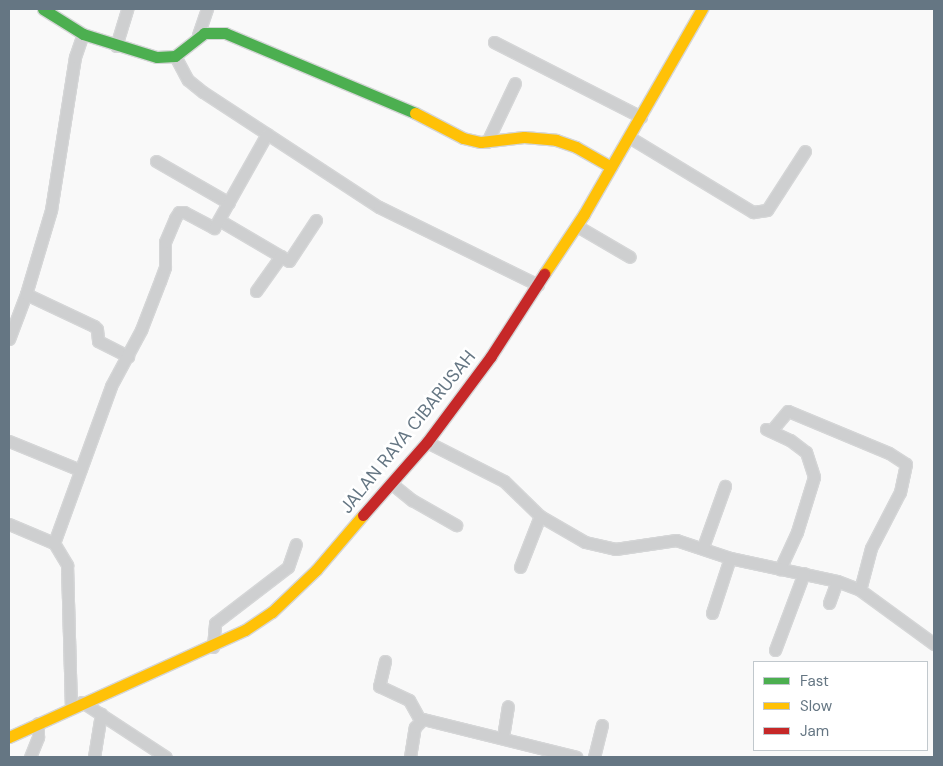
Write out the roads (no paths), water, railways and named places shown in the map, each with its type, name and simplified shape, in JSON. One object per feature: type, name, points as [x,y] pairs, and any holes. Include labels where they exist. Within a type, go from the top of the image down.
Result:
[{"type":"main road","points":[[43,9],[62,18],[83,34],[116,46],[157,57],[175,56],[198,35],[218,31],[233,35],[417,114],[462,138],[487,142],[524,137],[556,140],[576,147],[611,167]]},
{"type":"main road","name":"JALAN RAYA CIBARUSAH","points":[[9,737],[71,706],[213,646],[253,625],[284,602],[334,550],[427,442],[474,381],[577,226],[702,9]]},
{"type":"street","points":[[116,46],[127,9]]},
{"type":"street","points":[[198,35],[207,9]]},
{"type":"street","points":[[9,339],[26,294],[51,210],[75,57],[83,34]]},
{"type":"street","points":[[494,42],[641,117]]},
{"type":"street","points":[[175,56],[188,80],[379,207],[538,286]]},
{"type":"street","points":[[487,142],[515,83]]},
{"type":"street","points":[[54,543],[111,386],[141,330],[165,267],[165,242],[177,215],[184,212],[214,228],[267,134]]},
{"type":"street","points":[[629,137],[753,212],[767,210],[805,151]]},
{"type":"street","points":[[156,161],[229,203]]},
{"type":"street","points":[[219,220],[281,256],[292,260],[316,220]]},
{"type":"street","points":[[577,226],[630,257]]},
{"type":"street","points":[[256,291],[281,256]]},
{"type":"street","points":[[26,294],[94,326],[98,329],[98,341],[128,356]]},
{"type":"street","points":[[780,569],[797,532],[814,478],[806,452],[790,440],[768,430],[788,411],[890,453],[906,464],[907,471],[900,492],[871,548],[860,590]]},
{"type":"street","points":[[9,441],[80,470]]},
{"type":"street","points":[[427,442],[504,481],[540,516],[585,542],[608,548],[676,540],[703,547],[730,558],[837,581],[860,590],[934,644]]},
{"type":"street","points":[[392,484],[412,500],[456,525]]},
{"type":"street","points":[[703,547],[725,486]]},
{"type":"street","points":[[520,568],[540,516]]},
{"type":"street","points":[[9,524],[54,543],[68,573],[71,706]]},
{"type":"street","points":[[213,646],[215,623],[288,567],[296,544]]},
{"type":"street","points":[[712,613],[730,558]]},
{"type":"street","points":[[775,650],[804,573]]},
{"type":"street","points":[[829,603],[837,581]]},
{"type":"street","points":[[385,661],[379,686],[409,700],[420,720],[503,737],[576,757]]},
{"type":"street","points":[[82,702],[166,757]]},
{"type":"street","points":[[503,737],[508,706]]},
{"type":"street","points":[[94,757],[101,714]]},
{"type":"street","points":[[410,757],[415,727],[420,720]]},
{"type":"street","points":[[30,757],[38,737],[38,723]]},
{"type":"street","points":[[594,757],[602,725]]}]
